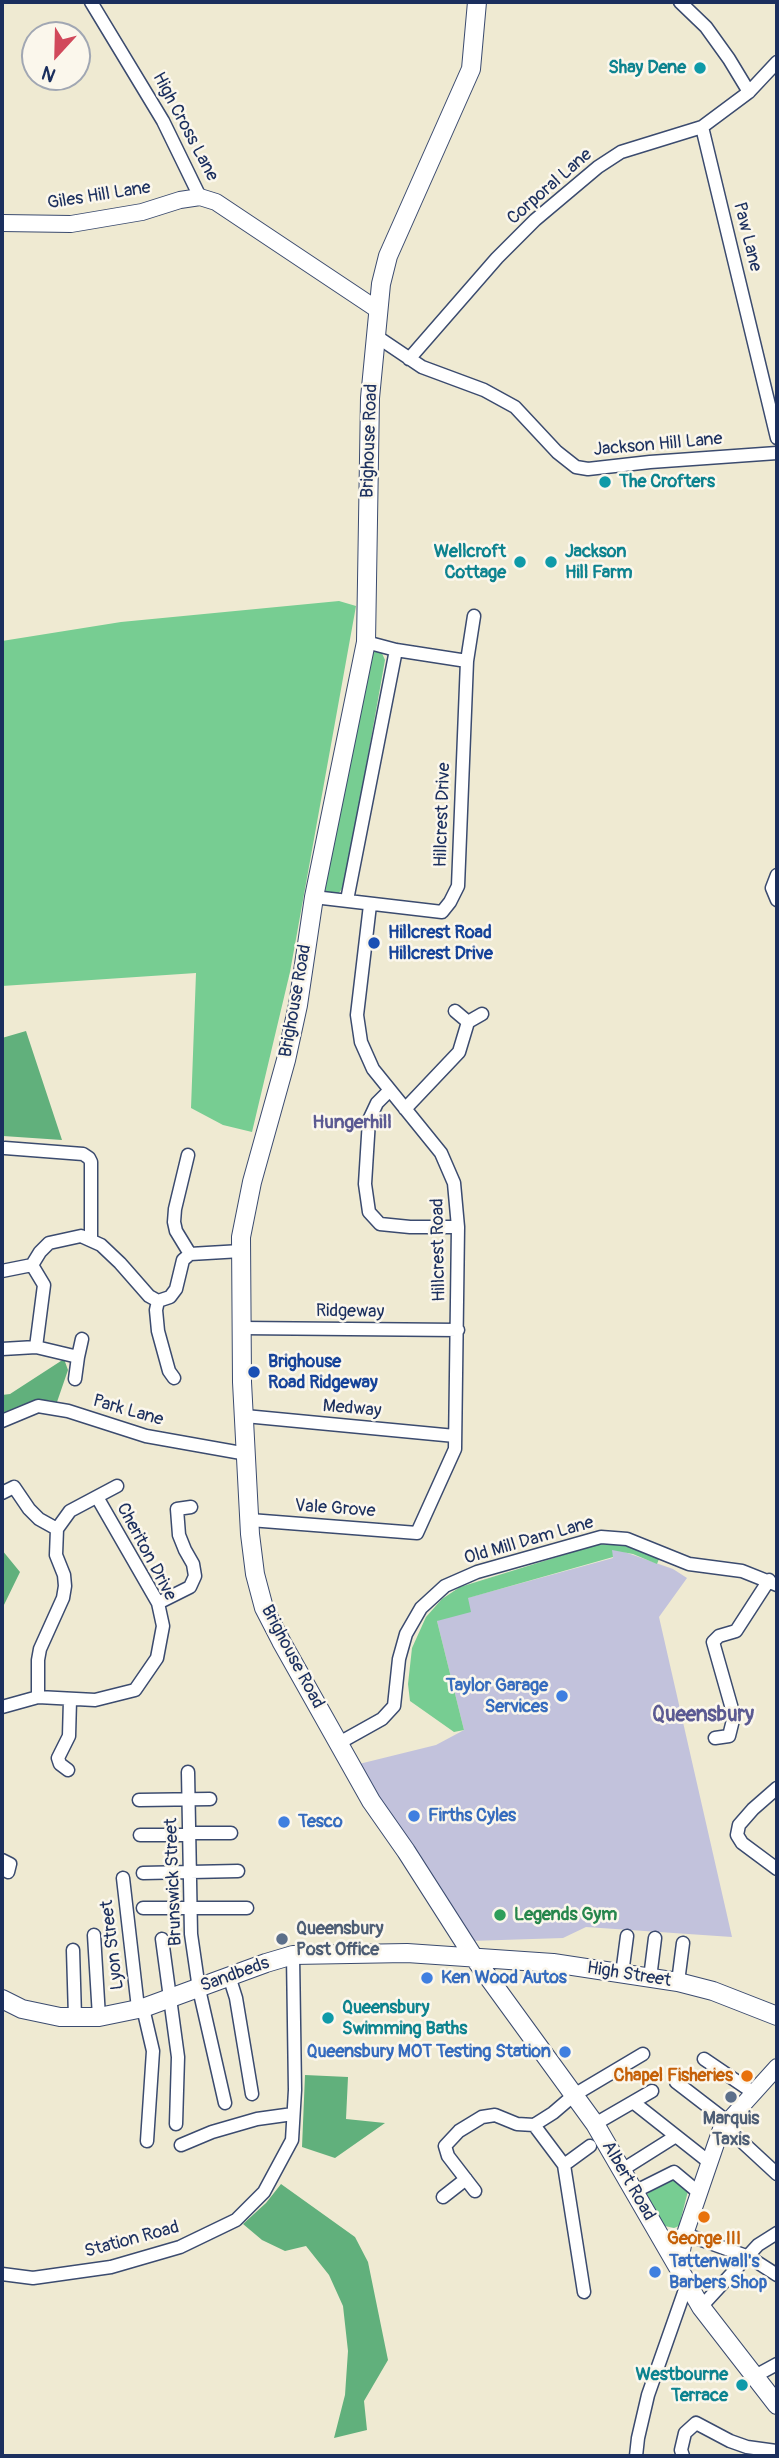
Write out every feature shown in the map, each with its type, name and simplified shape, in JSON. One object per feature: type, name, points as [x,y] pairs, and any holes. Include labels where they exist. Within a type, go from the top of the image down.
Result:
[{"type":"main road","name":"Brighouse Road","points":[[475,1959],[371,1801],[264,1608],[255,1574],[250,1520],[241,1328],[241,1237],[252,1182],[286,1060],[298,1005],[314,897],[366,642],[370,398],[378,310],[388,256],[471,69],[477,2]]},
{"type":"main road","name":"Sandbeds","points":[[2,1999],[22,2009],[60,2017],[99,2017],[141,2008],[293,1955],[407,1954],[475,1959]]},
{"type":"main road","name":"High Street","points":[[475,1959],[553,1963],[678,1982],[713,1991],[777,2016]]},
{"type":"main road","name":"Albert Road","points":[[475,1959],[595,2124],[701,2307],[776,2402]]},
{"type":"street","name":"High Cross Lane","points":[[91,2],[163,121],[200,197],[216,202],[378,310]]},
{"type":"street","points":[[680,2],[706,27],[749,92]]},
{"type":"street","name":"Corporal Lane","points":[[409,359],[497,258],[535,220],[598,167],[621,152],[702,127],[749,92],[777,62]]},
{"type":"street","name":"Paw Lane","points":[[702,127],[777,438]]},
{"type":"street","name":"Giles Hill Lane","points":[[2,223],[71,224],[142,212],[180,200],[200,197]]},
{"type":"street","name":"Jackson Hill Lane","points":[[376,336],[422,367],[484,390],[515,407],[557,452],[576,467],[588,469],[777,453]]},
{"type":"street","name":"Hillcrest Drive","points":[[314,897],[442,912],[458,886],[467,661],[474,616]]},
{"type":"street","points":[[366,642],[396,650],[467,661]]},
{"type":"street","points":[[347,901],[396,650]]},
{"type":"street","points":[[777,875],[772,888],[777,900]]},
{"type":"street","name":"Hillcrest Road","points":[[370,905],[357,1015],[360,1042],[373,1069],[389,1091],[441,1153],[454,1183],[458,1227],[455,1449],[417,1533]]},
{"type":"street","points":[[456,1011],[468,1021]]},
{"type":"street","points":[[405,1109],[459,1052],[468,1021],[482,1014]]},
{"type":"street","points":[[389,1091],[377,1103],[369,1119],[365,1184],[369,1212],[380,1224],[458,1227]]},
{"type":"street","points":[[5,1148],[83,1154],[89,1158],[92,1162],[91,1240]]},
{"type":"street","points":[[188,1155],[174,1222],[176,1231],[190,1254]]},
{"type":"street","points":[[2,1271],[32,1265],[49,1243],[82,1236],[101,1245],[149,1296],[158,1301],[170,1297],[176,1289],[183,1260],[190,1254],[241,1251]]},
{"type":"street","points":[[32,1265],[44,1285],[36,1347]]},
{"type":"street","points":[[158,1301],[158,1331],[168,1374]]},
{"type":"street","name":"Ridgeway","points":[[241,1328],[458,1329]]},
{"type":"street","points":[[75,1379],[82,1339]]},
{"type":"street","points":[[2,1349],[36,1347],[78,1357]]},
{"type":"street","name":"Park Lane","points":[[2,1421],[38,1406],[68,1411],[146,1436],[247,1454]]},
{"type":"street","name":"Medway","points":[[244,1416],[455,1436]]},
{"type":"street","points":[[37,1698],[40,1649],[63,1598],[65,1586],[64,1575],[56,1555],[57,1529],[70,1511],[117,1486]]},
{"type":"street","points":[[2,1493],[14,1487],[29,1509],[57,1529]]},
{"type":"street","name":"Cheriton Drive","points":[[2,1707],[37,1698],[96,1700],[135,1690],[158,1658],[163,1626],[158,1603],[97,1497]]},
{"type":"street","points":[[158,1603],[190,1587],[195,1576],[193,1564],[179,1535],[177,1509],[191,1507]]},
{"type":"street","name":"Vale Grove","points":[[250,1520],[417,1533]]},
{"type":"street","name":"Old Mill Dam Lane","points":[[339,1743],[382,1719],[394,1706],[401,1652],[406,1634],[421,1608],[445,1586],[477,1573],[601,1537],[627,1539],[689,1564],[729,1568],[773,1582]]},
{"type":"street","points":[[715,1738],[734,1740],[734,1716],[713,1643],[719,1636],[736,1631],[773,1582]]},
{"type":"street","points":[[68,1770],[60,1764],[58,1758],[69,1736],[70,1700]]},
{"type":"street","name":"Brunswick Street","points":[[188,1772],[191,1934],[199,1989],[225,2103]]},
{"type":"street","points":[[777,1788],[739,1825],[737,1835],[742,1843],[777,1869]]},
{"type":"street","points":[[139,1800],[210,1798]]},
{"type":"street","points":[[141,1835],[231,1833]]},
{"type":"street","points":[[143,1873],[238,1871]]},
{"type":"street","name":"Lyon Street","points":[[123,1878],[141,2008],[153,2051],[147,2141]]},
{"type":"street","points":[[143,1909],[247,1908]]},
{"type":"street","points":[[94,1935],[99,2017]]},
{"type":"street","points":[[622,1974],[627,1936]]},
{"type":"street","points":[[650,1978],[655,1938]]},
{"type":"street","points":[[162,1939],[178,2057],[176,2124]]},
{"type":"street","points":[[678,1982],[683,1943]]},
{"type":"street","points":[[73,1950],[75,2017]]},
{"type":"street","name":"Station Road","points":[[2,2274],[33,2278],[111,2267],[180,2247],[236,2220],[264,2192],[292,2140],[295,2080],[293,1955]]},
{"type":"street","points":[[229,1976],[242,2027],[252,2094]]},
{"type":"street","points":[[475,2191],[448,2156],[445,2146],[459,2131],[482,2117],[495,2115],[517,2124],[534,2125],[574,2095],[643,2054]]},
{"type":"street","points":[[704,2059],[754,2093]]},
{"type":"street","points":[[636,2456],[648,2395],[683,2275],[685,2234],[698,2192],[726,2124],[777,2067]]},
{"type":"street","points":[[676,2082],[726,2124],[777,2174]]},
{"type":"street","points":[[595,2124],[652,2091]]},
{"type":"street","points":[[633,2102],[709,2162]]},
{"type":"street","points":[[181,2145],[212,2132],[257,2119],[293,2114]]},
{"type":"street","points":[[534,2125],[564,2165],[584,2292]]},
{"type":"street","points":[[622,2170],[676,2136]]},
{"type":"street","points":[[564,2165],[590,2146]]},
{"type":"street","points":[[634,2192],[674,2172],[698,2192]]},
{"type":"street","points":[[443,2197],[466,2179]]},
{"type":"street","points":[[685,2234],[749,2257],[777,2275]]},
{"type":"street","points":[[701,2307],[758,2245],[777,2234]]},
{"type":"street","points":[[755,2376],[777,2364]]},
{"type":"street","points":[[684,2456],[681,2450],[685,2433],[695,2419],[730,2441],[747,2447],[776,2451]]},
{"type":"shaded area","points":[[616,1549],[673,1569],[687,1578],[659,1617],[732,1937],[586,1927],[563,1938],[470,1941],[359,1764],[436,1745],[464,1730],[437,1621],[467,1598],[613,1558],[611,1550]]},
{"type":"green space","points":[[339,601],[356,606],[290,972],[252,1132],[223,1125],[191,1108],[196,973],[2,986],[2,641],[121,622]]},
{"type":"green space","points":[[374,650],[381,651],[385,660],[345,885],[338,894],[329,894],[325,891],[340,807]]},
{"type":"green space","points":[[26,1031],[62,1140],[3,1136],[2,1038]]},
{"type":"green space","points":[[64,1359],[68,1370],[57,1402],[47,1400],[2,1416],[2,1395],[10,1394]]},
{"type":"green space","points":[[599,1544],[623,1545],[659,1559],[657,1564],[633,1554],[612,1550],[613,1557],[468,1598],[471,1612],[437,1621],[464,1730],[454,1732],[410,1701],[408,1684],[412,1648],[426,1617],[442,1599],[460,1587]]},
{"type":"green space","points":[[2,1550],[20,1572],[2,1609]]},
{"type":"green space","points":[[305,2075],[348,2077],[346,2119],[385,2123],[335,2158],[302,2147]]},
{"type":"green space","points":[[667,2179],[679,2182],[688,2191],[679,2226],[674,2228],[660,2225],[646,2195]]},
{"type":"green space","points":[[281,2184],[355,2237],[368,2262],[388,2360],[364,2401],[367,2430],[334,2438],[345,2395],[348,2351],[343,2306],[329,2275],[306,2246],[285,2251],[262,2240],[243,2224],[266,2203]]},
{"type":"place","name":"Shay Dene","points":[[700,68]]},
{"type":"place","name":"The Crofters","points":[[605,482]]},
{"type":"place","name":"Wellcroft Cottage","points":[[520,562]]},
{"type":"place","name":"Jackson Hill Farm","points":[[551,562]]},
{"type":"place","name":"Hillcrest Road Hillcrest Drive","points":[[374,943]]},
{"type":"place","name":"Brighouse Road Ridgeway","points":[[254,1372]]},
{"type":"place","name":"Taylor Garage Services","points":[[562,1696]]},
{"type":"place","name":"Firths Cyles","points":[[414,1816]]},
{"type":"place","name":"Tesco","points":[[284,1822]]},
{"type":"place","name":"Legends Gym","points":[[500,1915]]},
{"type":"place","name":"Queensbury Post Office","points":[[282,1939]]},
{"type":"place","name":"Ken Wood Autos","points":[[427,1978]]},
{"type":"place","name":"Queensbury Swimming Baths","points":[[328,2018]]},
{"type":"place","name":"Queensbury MOT Testing Station","points":[[565,2052]]},
{"type":"place","name":"Chapel Fisheries","points":[[747,2076]]},
{"type":"place","name":"Marquis Taxis","points":[[731,2097]]},
{"type":"place","name":"George III","points":[[704,2217]]},
{"type":"place","name":"Tattenwall's Barbers Shop","points":[[655,2272]]},
{"type":"place","name":"Westbourne Terrace","points":[[742,2385]]},
{"type":"district","name":"Hungerhill","points":[[352,1123]]},
{"type":"district","name":"Queensbury","points":[[703,1716]]}]
